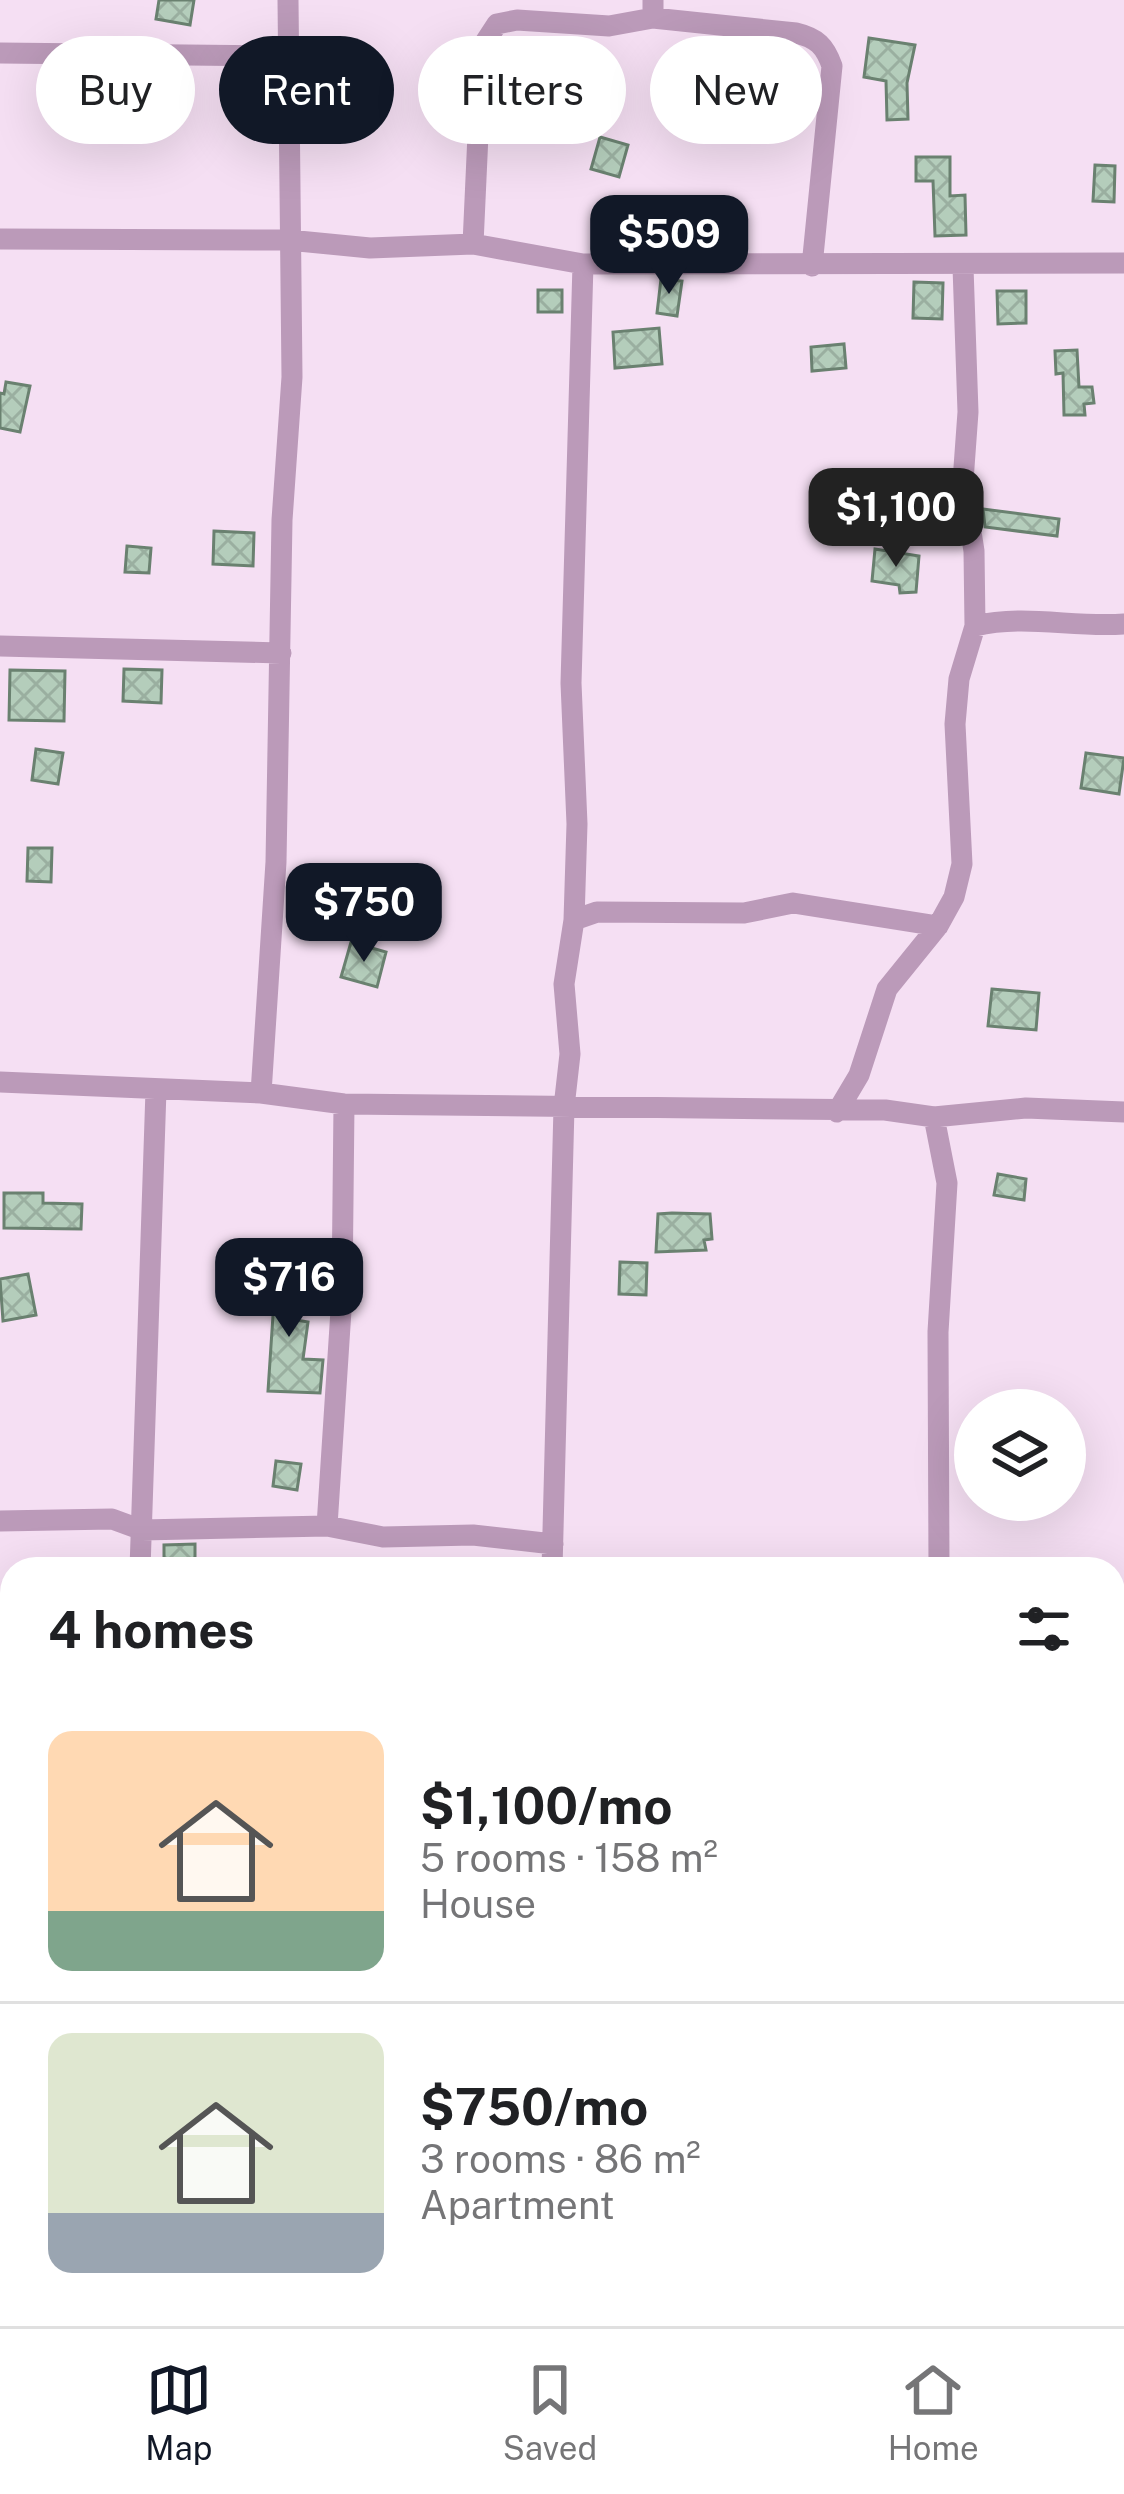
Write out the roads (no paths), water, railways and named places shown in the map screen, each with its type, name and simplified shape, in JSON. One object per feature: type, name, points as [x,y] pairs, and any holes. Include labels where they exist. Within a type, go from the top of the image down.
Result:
[{"type":"street","points":[[287,36],[288,0]]},
{"type":"street","points":[[473,244],[482,46],[490,32],[517,20],[609,26],[653,9],[814,37],[827,50],[832,66],[812,266]]},
{"type":"street","points":[[0,52],[219,55]]},
{"type":"street","points":[[262,1093],[281,653],[282,520],[292,377],[287,144]]},
{"type":"street","points":[[0,239],[288,240],[370,248],[473,244],[583,264],[964,267],[1124,263]]},
{"type":"street","points":[[552,1557],[563,1107],[570,1054],[564,983],[574,920],[577,824],[571,683],[583,264]]},
{"type":"street","points":[[837,1112],[860,1075],[887,989],[938,926],[954,897],[962,864],[955,724],[959,679],[975,626],[974,551],[963,481],[968,412],[964,267]]},
{"type":"street","points":[[975,626],[1039,618],[1084,626],[1124,624]]},
{"type":"street","points":[[0,646],[281,653]]},
{"type":"street","points":[[574,920],[597,912],[744,913],[793,903],[938,926]]},
{"type":"street","points":[[0,1082],[262,1093],[344,1104],[885,1110],[934,1118],[1026,1108],[1124,1112]]},
{"type":"street","points":[[141,1557],[156,1090]]},
{"type":"street","points":[[327,1526],[342,1295],[344,1104]]},
{"type":"street","points":[[934,1118],[946,1183],[938,1332],[939,1557]]},
{"type":"street","points":[[0,1521],[112,1519],[142,1530],[327,1526],[383,1537],[473,1535],[553,1544]]}]
